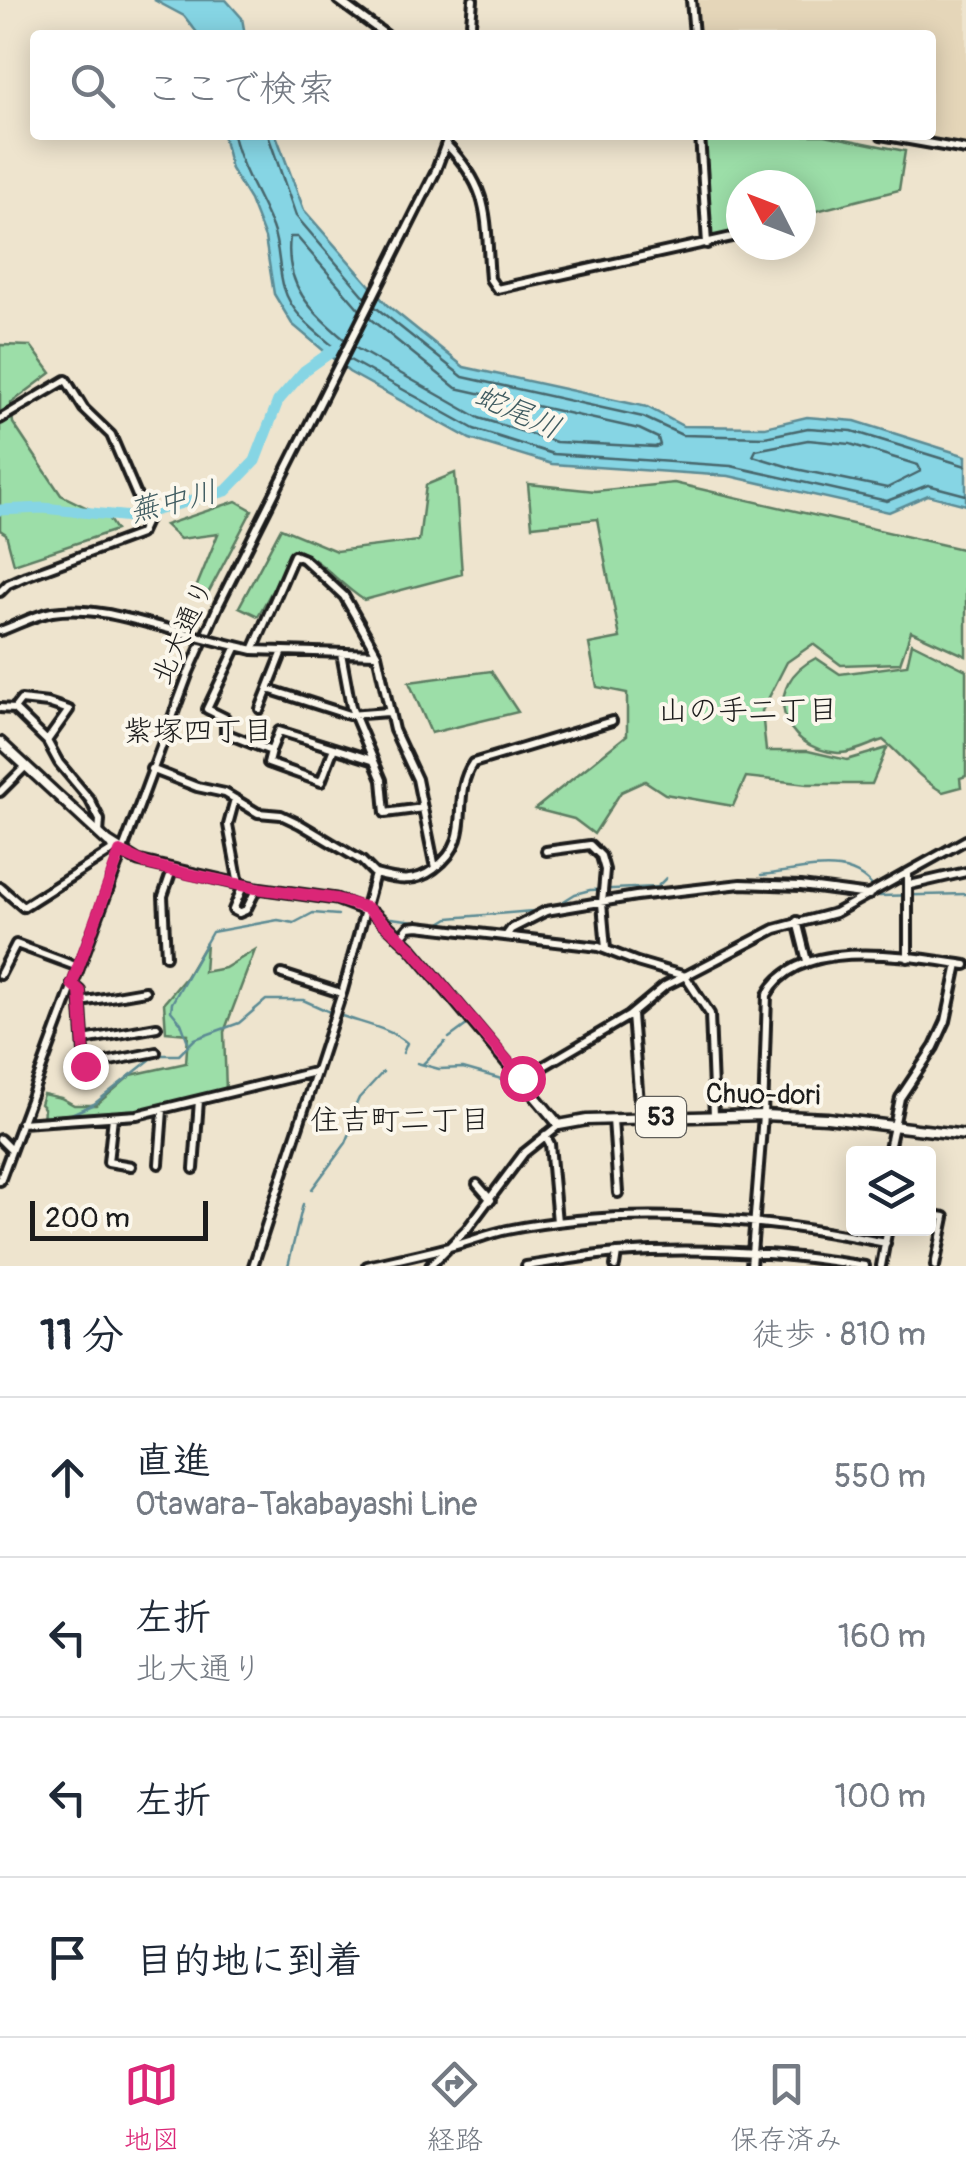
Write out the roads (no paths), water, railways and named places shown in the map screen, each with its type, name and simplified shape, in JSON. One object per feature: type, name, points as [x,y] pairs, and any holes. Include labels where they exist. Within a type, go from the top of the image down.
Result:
[{"type":"main road","points":[[0,742],[118,850],[147,864],[367,908],[400,938],[559,1125]]},
{"type":"main road","name":"Chuo-dori","points":[[559,1125],[613,1119],[763,1115],[828,1118],[966,1135]]},
{"type":"street","points":[[338,0],[379,30]]},
{"type":"street","points":[[470,30],[473,0]]},
{"type":"street","points":[[692,0],[694,30]]},
{"type":"street","points":[[447,140],[446,144],[470,170],[483,195],[490,279],[497,289],[726,239]]},
{"type":"street","points":[[700,140],[707,244]]},
{"type":"street","points":[[909,140],[966,150]]},
{"type":"street","name":"北大通り","points":[[0,1181],[118,850],[219,604],[446,144]]},
{"type":"street","points":[[0,419],[66,380],[84,409],[111,436],[147,519],[140,534],[26,576],[0,592]]},
{"type":"street","points":[[254,650],[294,555],[304,559],[344,596],[376,654],[388,712],[413,769],[435,868]]},
{"type":"street","points":[[0,631],[65,610],[112,615],[254,650],[376,654]]},
{"type":"street","points":[[238,646],[207,709],[225,718],[224,733],[272,750]]},
{"type":"street","points":[[260,708],[283,651]]},
{"type":"street","points":[[341,653],[354,716],[382,780],[385,813],[423,808]]},
{"type":"street","points":[[268,688],[354,716],[388,712]]},
{"type":"street","points":[[14,708],[21,700],[69,710],[47,742]]},
{"type":"street","points":[[0,708],[14,708],[47,742],[90,800],[100,820],[99,834]]},
{"type":"street","points":[[151,769],[197,788],[224,792],[258,813],[300,824],[362,861],[375,874],[399,881],[419,878],[454,849],[463,816],[461,798],[473,763],[612,721]]},
{"type":"street","points":[[334,748],[321,782],[268,763],[279,731],[334,748],[372,760]]},
{"type":"street","points":[[0,792],[26,766]]},
{"type":"street","points":[[235,799],[228,825],[241,885],[233,910],[246,910],[256,888]]},
{"type":"street","points":[[522,1078],[632,1014],[685,976],[796,921],[836,912],[870,896],[966,840]]},
{"type":"street","points":[[546,851],[590,845],[600,856],[605,870],[602,903],[606,949]]},
{"type":"street","points":[[0,887],[23,907],[118,850]]},
{"type":"street","points":[[166,956],[163,896],[172,870]]},
{"type":"street","points":[[910,885],[966,872]]},
{"type":"street","points":[[253,1266],[342,992],[375,874]]},
{"type":"street","points":[[908,874],[908,958]]},
{"type":"street","points":[[506,936],[511,929],[546,911],[741,884],[801,886],[870,896]]},
{"type":"street","points":[[796,921],[806,961]]},
{"type":"street","points":[[400,938],[409,927],[418,926],[606,949],[685,976],[710,1014],[714,1116]]},
{"type":"street","points":[[1,972],[16,944],[78,967]]},
{"type":"street","points":[[751,1266],[763,1115],[767,995],[772,984],[806,961],[836,955],[962,964],[940,1035],[906,1086],[889,1146]]},
{"type":"street","points":[[282,974],[342,992]]},
{"type":"street","points":[[72,984],[80,991],[86,1083]]},
{"type":"street","points":[[81,1002],[145,991]]},
{"type":"street","points":[[632,1014],[639,1103]]},
{"type":"street","points":[[84,1040],[157,1028]]},
{"type":"street","points":[[85,1066],[156,1052]]},
{"type":"street","points":[[21,1124],[163,1110],[315,1072]]},
{"type":"street","points":[[194,1169],[199,1100]]},
{"type":"street","points":[[159,1164],[163,1110]]},
{"type":"street","points":[[113,1117],[108,1162],[130,1166]]},
{"type":"street","points":[[613,1119],[618,1193]]},
{"type":"street","points":[[430,1266],[451,1247],[524,1154],[559,1125]]},
{"type":"street","points":[[544,1135],[550,1144],[557,1222]]},
{"type":"street","points":[[0,1139],[11,1150]]},
{"type":"street","points":[[477,1184],[490,1200]]},
{"type":"street","points":[[935,1266],[945,1217],[936,1215]]},
{"type":"street","points":[[367,1266],[504,1230],[557,1222],[712,1216],[886,1242]]},
{"type":"street","points":[[881,1266],[887,1236]]},
{"type":"street","points":[[526,1266],[617,1253],[706,1251],[865,1266]]},
{"type":"street","points":[[615,1266],[617,1253]]},
{"type":"water","points":[[154,0],[226,0],[242,18],[244,30],[195,30],[184,16]]},
{"type":"water","name":"蛇尾川","points":[[224,140],[278,140],[304,210],[387,305],[464,367],[647,407],[683,426],[765,427],[807,417],[855,421],[966,456],[966,505],[928,495],[889,512],[729,476],[552,464],[470,439],[349,372],[292,324],[274,294],[265,238],[250,200],[231,169]]},
{"type":"waterway","name":"蕪中川","points":[[0,510],[43,508],[131,517],[226,491],[255,461],[278,401],[304,371],[341,345]]},
{"type":"waterway","points":[[761,875],[841,868],[856,873],[879,896],[966,894]]},
{"type":"waterway","points":[[391,918],[439,924],[449,918],[533,911],[590,890],[657,887],[666,878]]},
{"type":"waterway","points":[[188,1042],[171,1011],[172,1003],[212,932],[278,920],[294,923],[313,913],[338,915]]},
{"type":"waterway","points":[[69,1115],[94,1104],[151,1059],[179,1055],[195,1039],[239,1023],[266,1000],[303,1000],[332,1013]]},
{"type":"waterway","points":[[339,1015],[401,1038],[407,1043],[403,1053]]},
{"type":"waterway","points":[[449,1038],[468,1024]]},
{"type":"waterway","points":[[423,1064],[445,1042]]},
{"type":"waterway","points":[[417,1063],[439,1069],[463,1068],[505,1080]]},
{"type":"waterway","points":[[312,1189],[346,1143],[350,1118],[359,1098],[383,1072]]},
{"type":"waterway","points":[[288,1266],[303,1204]]},
{"type":"district","name":"山の手二丁目","points":[[748,710]]},
{"type":"district","name":"紫塚四丁目","points":[[198,731]]},
{"type":"district","name":"住吉町二丁目","points":[[400,1120]]}]
